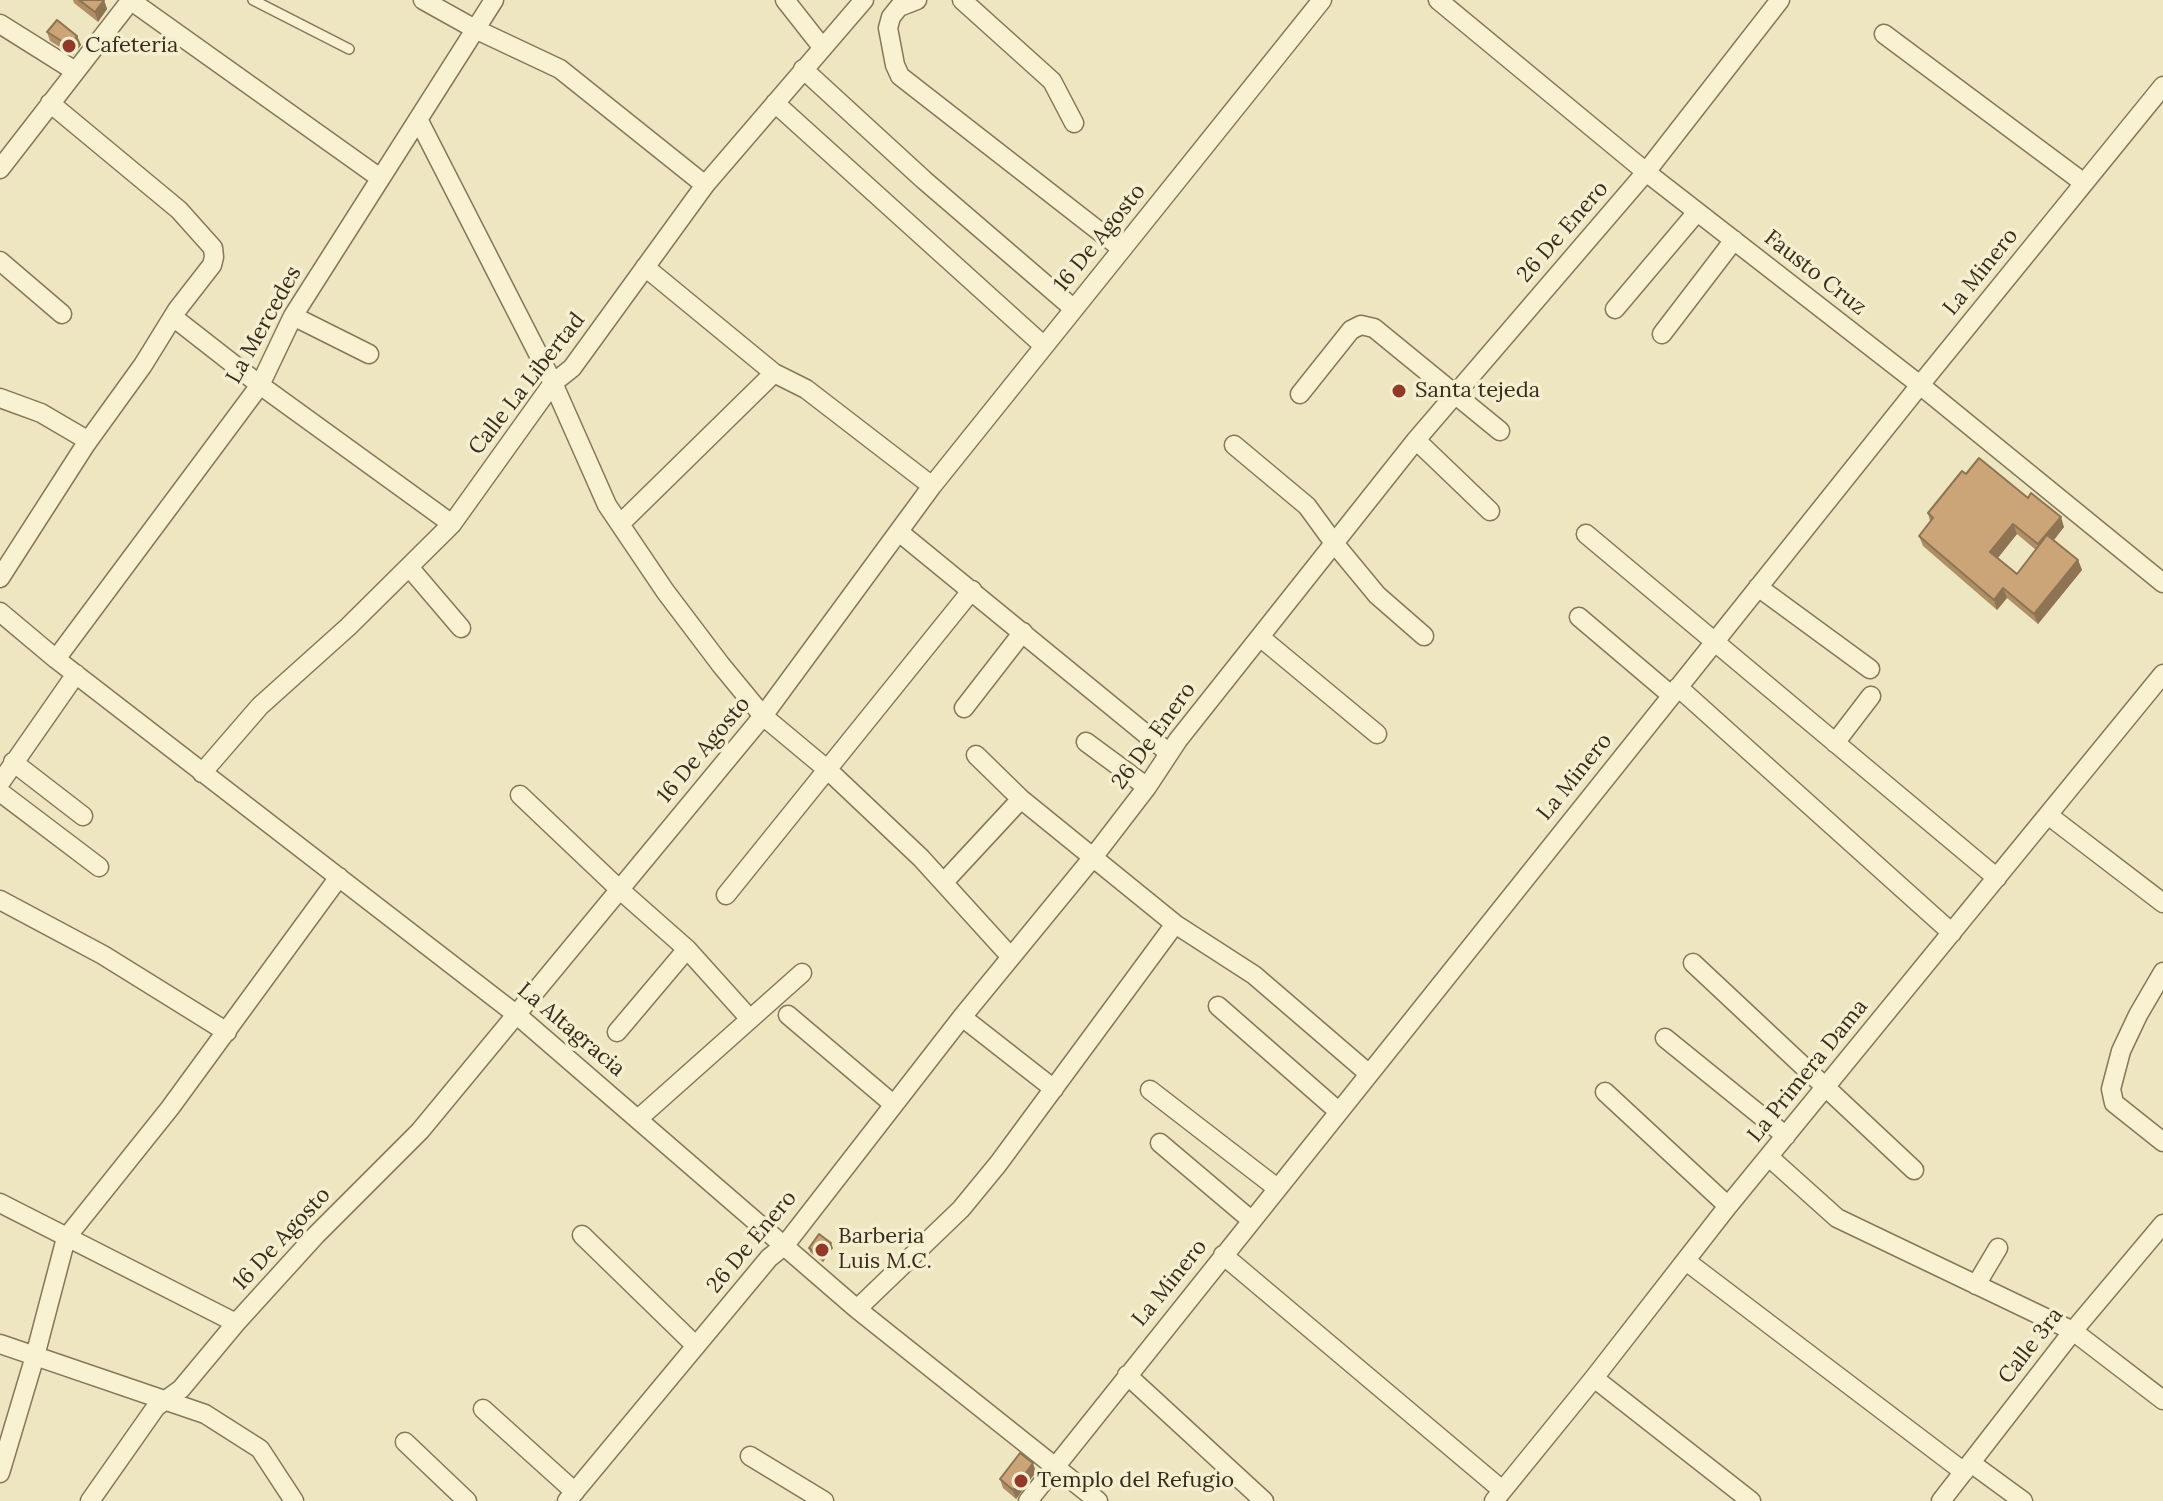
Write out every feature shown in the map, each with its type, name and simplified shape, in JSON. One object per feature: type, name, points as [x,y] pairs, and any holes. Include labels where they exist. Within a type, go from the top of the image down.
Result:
[{"type":"street","points":[[0,169],[131,0],[380,178]]},
{"type":"street","points":[[423,0],[475,29],[560,69],[705,185]]},
{"type":"street","name":"La Mercedes","points":[[56,659],[260,385],[293,316],[494,0]]},
{"type":"street","points":[[785,0],[822,47]]},
{"type":"street","name":"Calle La Libertad","points":[[202,773],[260,706],[452,524],[553,383],[572,368],[705,185],[864,0]]},
{"type":"street","points":[[917,0],[899,7],[891,17],[888,28],[900,76],[1122,249]]},
{"type":"street","points":[[962,0],[1052,81],[1074,123]]},
{"type":"street","name":"16 De Agosto","points":[[90,1501],[156,1407],[181,1389],[316,1235],[420,1131],[763,716],[932,486],[1322,0]]},
{"type":"street","name":"Fausto Cruz","points":[[1438,0],[1646,172],[1920,385],[2163,583]]},
{"type":"street","name":"26 De Enero","points":[[572,1498],[769,1258],[785,1245],[1010,956],[1094,856],[1169,753],[1416,440],[1646,172],[1770,4]]},
{"type":"street","points":[[0,24],[75,71]]},
{"type":"street","points":[[1884,34],[2084,183]]},
{"type":"street","points":[[803,69],[924,180],[1074,309]]},
{"type":"street","name":"La Minero","points":[[1028,1501],[1674,691],[2163,86]]},
{"type":"street","points":[[0,578],[86,444],[212,265],[213,248],[179,210],[50,103]]},
{"type":"street","points":[[775,103],[1044,346]]},
{"type":"street","points":[[418,119],[553,383],[607,505],[665,591],[763,716],[829,771],[944,882],[1010,956]]},
{"type":"street","points":[[1615,309],[1697,212]]},
{"type":"street","points":[[1662,334],[1734,240]]},
{"type":"street","points":[[0,261],[62,314]]},
{"type":"street","points":[[645,267],[774,373],[806,389],[932,486]]},
{"type":"street","points":[[293,316],[369,354]]},
{"type":"street","points":[[173,317],[260,385],[452,524]]},
{"type":"street","points":[[1300,394],[1351,330],[1361,325],[1374,328],[1500,431]]},
{"type":"street","points":[[620,524],[774,373]]},
{"type":"street","points":[[0,398],[41,413],[82,437],[86,444]]},
{"type":"street","points":[[1416,440],[1490,511]]},
{"type":"street","points":[[1234,445],[1307,506],[1377,595],[1424,636]]},
{"type":"street","points":[[899,532],[1169,753]]},
{"type":"street","points":[[1586,534],[1997,878]]},
{"type":"street","points":[[409,567],[461,628]]},
{"type":"street","points":[[1758,587],[1870,669]]},
{"type":"street","points":[[726,895],[972,590]]},
{"type":"street","name":"La Altagracia","points":[[0,612],[202,773],[517,1015],[857,1309],[1098,1501]]},
{"type":"street","points":[[1579,617],[1674,691],[1952,933]]},
{"type":"street","points":[[964,708],[1023,632]]},
{"type":"street","points":[[1260,637],[1377,734]]},
{"type":"street","points":[[0,783],[76,674]]},
{"type":"street","name":"La Primera Dama","points":[[1498,1496],[1728,1206],[2163,674]]},
{"type":"street","points":[[1835,743],[1871,696]]},
{"type":"street","points":[[1086,742],[1147,787]]},
{"type":"street","points":[[976,755],[1021,799],[1175,924],[1254,975],[1368,1073]]},
{"type":"street","points":[[13,762],[83,816]]},
{"type":"street","points":[[0,792],[99,867]]},
{"type":"street","points":[[520,795],[687,949],[750,1019]]},
{"type":"street","points":[[944,882],[1021,799]]},
{"type":"street","points":[[2048,815],[2163,903]]},
{"type":"street","points":[[0,1473],[66,1238],[227,1032],[339,877]]},
{"type":"street","points":[[0,900],[103,955],[227,1032]]},
{"type":"street","points":[[857,1309],[961,1209],[998,1164],[1175,924]]},
{"type":"street","points":[[617,1032],[687,949]]},
{"type":"street","points":[[1693,963],[1914,1170]]},
{"type":"street","points":[[2163,972],[2121,1051],[2111,1089],[2114,1103],[2163,1142]]},
{"type":"street","points":[[638,1119],[802,973]]},
{"type":"street","points":[[1218,1006],[1338,1111]]},
{"type":"street","points":[[788,1015],[893,1104]]},
{"type":"street","points":[[962,1017],[1054,1089]]},
{"type":"street","points":[[1665,1038],[1786,1136]]},
{"type":"street","points":[[1150,1090],[1277,1188]]},
{"type":"street","points":[[1605,1092],[1728,1206]]},
{"type":"street","points":[[1160,1143],[1251,1220]]},
{"type":"street","points":[[1769,1157],[1837,1218],[2073,1331],[2163,1400]]},
{"type":"street","points":[[0,1203],[236,1323]]},
{"type":"street","name":"Calle 3ra","points":[[1941,1501],[2073,1331],[2163,1224]]},
{"type":"street","points":[[582,1235],[696,1346]]},
{"type":"street","points":[[1976,1285],[1998,1248]]},
{"type":"street","points":[[1223,1255],[1498,1496]]},
{"type":"street","points":[[1686,1261],[1968,1468],[2023,1501]]},
{"type":"street","points":[[0,1344],[205,1414],[260,1449],[294,1501]]},
{"type":"street","points":[[1127,1375],[1264,1501]]},
{"type":"street","points":[[1594,1378],[1751,1501]]},
{"type":"street","points":[[483,1409],[572,1498]]},
{"type":"street","points":[[405,1442],[467,1501]]},
{"type":"street","points":[[750,1456],[824,1501]]},
{"type":"lane","points":[[253,0],[349,49]]},
{"type":"building","points":[[79,0],[104,0],[95,12]]},
{"type":"building","points":[[57,20],[77,36],[70,46],[47,32]]},
{"type":"building","points":[[1979,458],[2028,498],[2031,493],[2061,517],[2038,544],[2013,524],[1990,552],[2017,574],[2047,535],[2078,560],[2034,614],[2003,588],[1994,600],[1919,536],[1933,518],[1928,513],[1962,471],[1966,474]]},
{"type":"building","points":[[819,1234],[831,1243],[821,1257],[809,1248]]},
{"type":"building","points":[[1020,1453],[1033,1463],[1013,1490],[1000,1479]]},
{"type":"place","name":"Cafeteria","points":[[69,46]]},
{"type":"place","name":"Santa tejeda","points":[[1399,391]]},
{"type":"place","name":"Barberia Luis M.C.","points":[[822,1250]]},
{"type":"place","name":"Templo del Refugio","points":[[1021,1481]]}]
